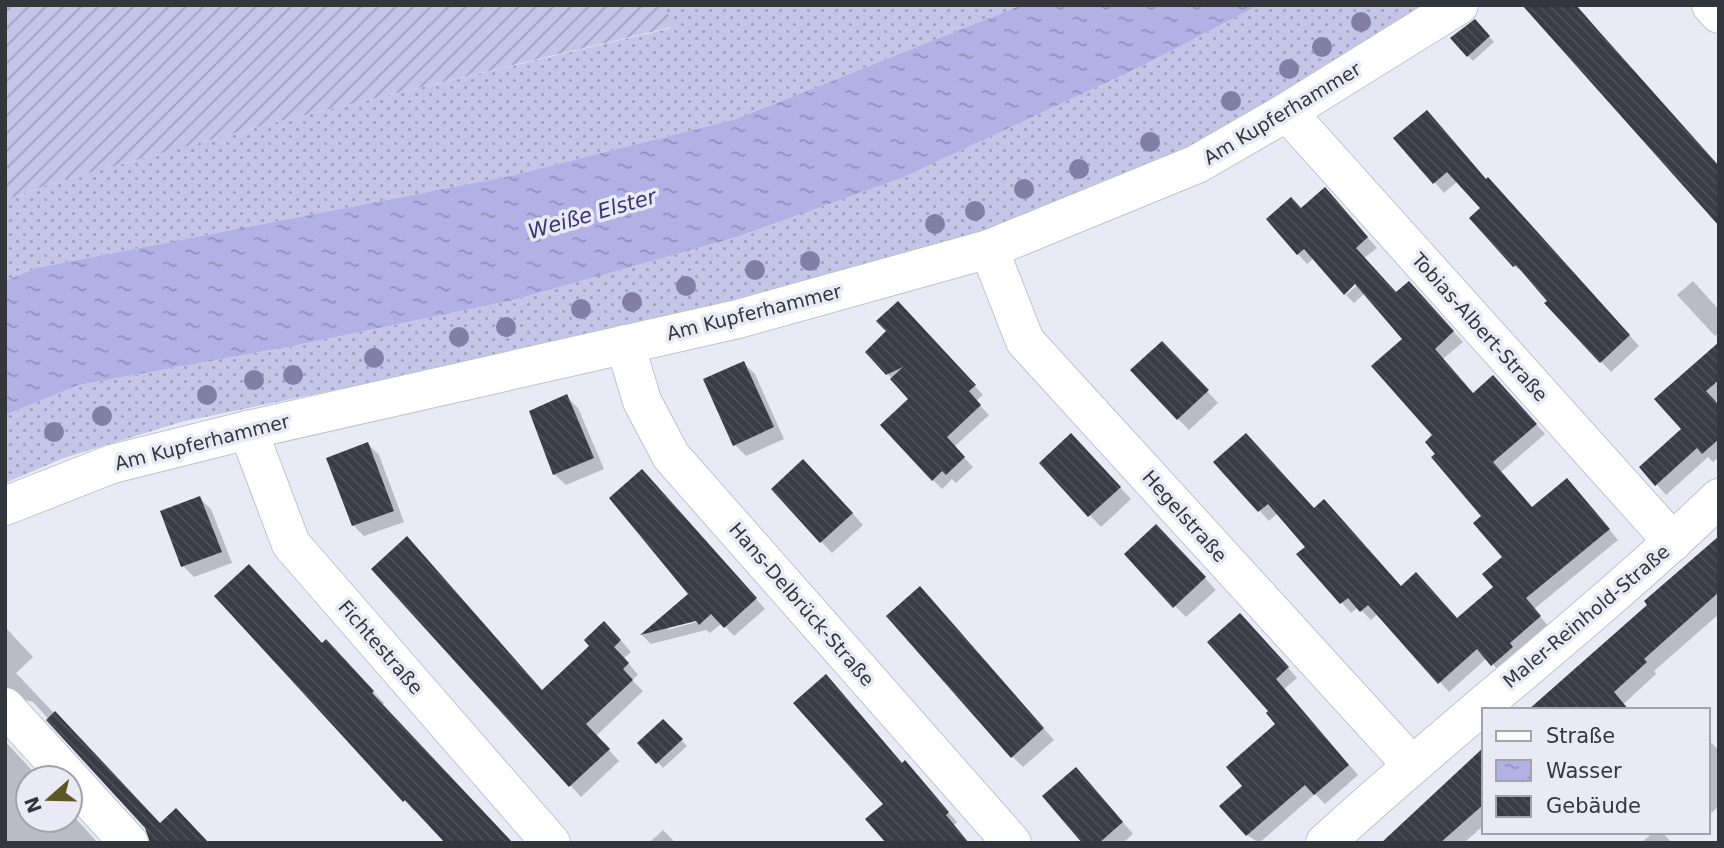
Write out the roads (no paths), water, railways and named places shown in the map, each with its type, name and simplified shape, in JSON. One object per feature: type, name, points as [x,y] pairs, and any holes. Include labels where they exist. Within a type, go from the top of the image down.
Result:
[{"type":"street","name":"Am Kupferhammer","points":[[5,506],[112,464],[248,430],[738,319],[989,249],[1196,164],[1287,112],[1458,5]]},
{"type":"street","points":[[1711,5],[1719,14]]},
{"type":"street","name":"Tobias-Albert-Straße","points":[[1287,112],[1673,542]]},
{"type":"street","name":"Hegelstraße","points":[[989,249],[1025,341],[1411,764]]},
{"type":"street","name":"Hans-Delbrück-Straße","points":[[625,344],[642,401],[671,456],[1012,843]]},
{"type":"street","name":"Fichtestraße","points":[[248,430],[291,544],[551,843]]},
{"type":"street","name":"Maler-Reinhold-Straße","points":[[1325,843],[1411,764],[1673,542],[1719,498]]},
{"type":"street","points":[[5,708],[129,843]]},
{"type":"water","name":"Weiße Elster","points":[[1022,5],[1259,5],[1144,65],[902,178],[737,237],[514,300],[293,346],[79,385],[5,415],[5,281],[36,268],[510,176],[736,119]]}]
